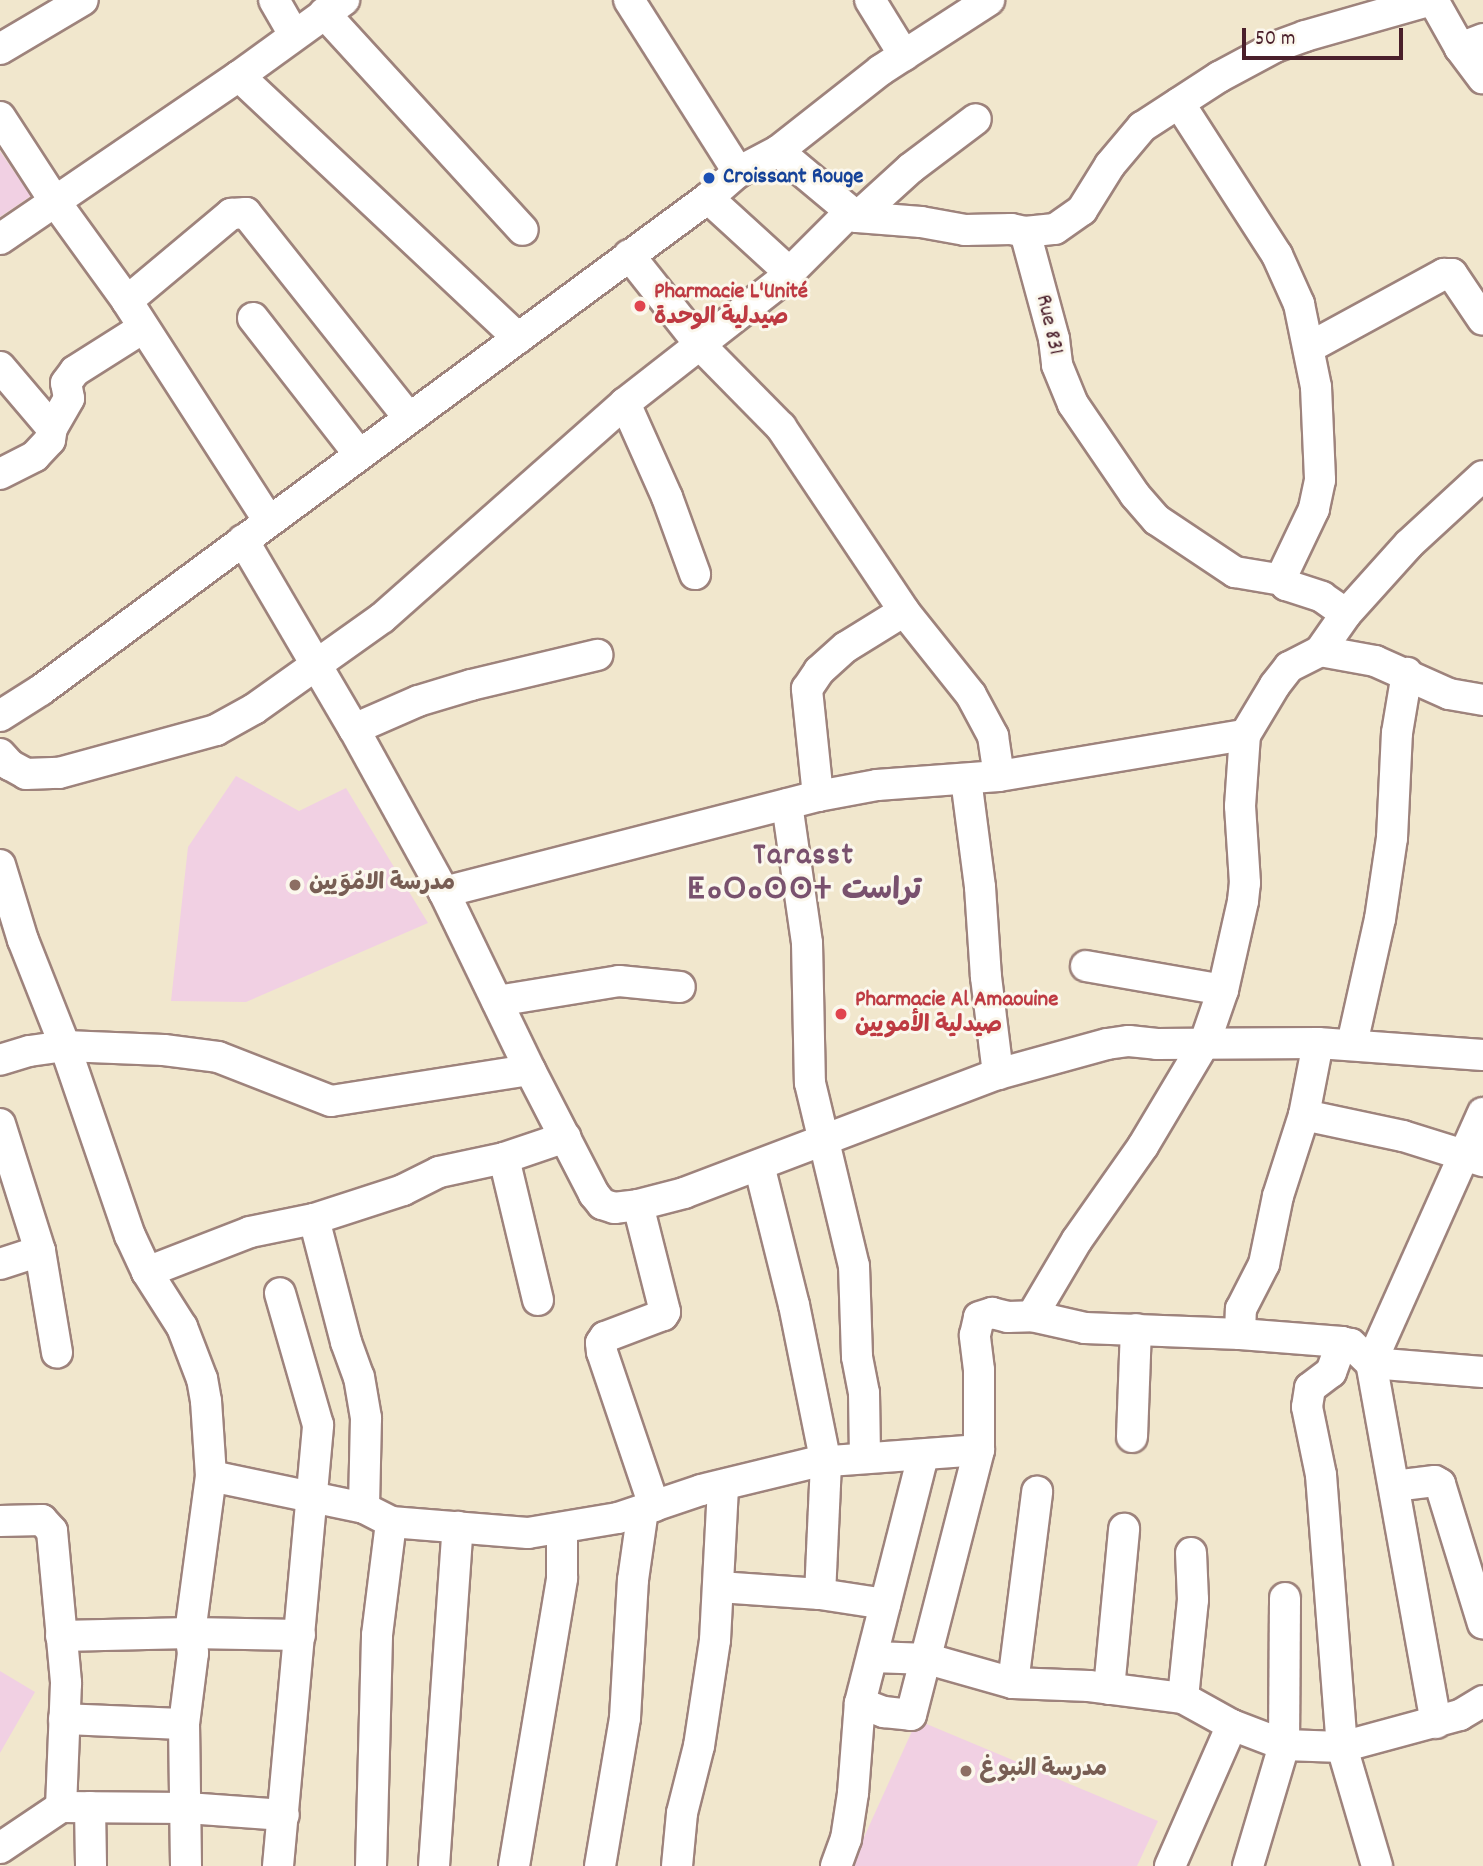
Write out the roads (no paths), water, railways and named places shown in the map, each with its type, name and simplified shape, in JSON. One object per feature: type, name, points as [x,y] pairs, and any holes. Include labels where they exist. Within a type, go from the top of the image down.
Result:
[{"type":"street","points":[[0,49],[83,0]]},
{"type":"street","points":[[274,0],[295,34]]},
{"type":"street","points":[[629,0],[738,172]]},
{"type":"street","points":[[870,0],[904,55]]},
{"type":"street","points":[[0,716],[41,690],[709,198],[738,172],[778,151],[904,55],[989,0]]},
{"type":"street","points":[[778,151],[853,215],[965,230],[1011,229],[1025,232],[1055,229],[1082,210],[1110,165],[1142,127],[1219,77],[1275,47],[1432,0],[1472,43],[1483,78]]},
{"type":"street","points":[[0,239],[239,76],[334,6],[523,230]]},
{"type":"street","points":[[239,76],[518,338]]},
{"type":"street","points":[[1179,103],[1277,255],[1299,303],[1310,347],[1316,387],[1320,480],[1314,509],[1282,576],[1283,580]]},
{"type":"street","points":[[0,117],[54,201],[127,301],[268,521]]},
{"type":"street","points":[[0,754],[10,765],[26,774],[39,776],[79,768],[216,730],[254,709],[382,618],[625,403],[701,346],[779,282],[788,271],[853,215],[976,119]]},
{"type":"street","points":[[709,198],[788,271]]},
{"type":"street","points":[[127,301],[231,214],[246,213],[409,418]]},
{"type":"street","name":"Rue 831","points":[[1025,232],[1054,339],[1057,365],[1073,404],[1135,495],[1157,520],[1235,572],[1283,580],[1286,585],[1322,597],[1346,614]]},
{"type":"street","points":[[629,255],[701,346],[780,427],[904,611],[971,695],[993,736],[999,776]]},
{"type":"street","points":[[1310,347],[1444,274],[1452,274],[1483,320]]},
{"type":"street","points":[[253,318],[359,454]]},
{"type":"street","points":[[0,474],[35,456],[50,440],[52,428],[69,398],[66,383],[75,371],[143,328]]},
{"type":"street","points":[[0,367],[52,428]]},
{"type":"street","points":[[625,403],[667,497],[695,574]]},
{"type":"street","points":[[1032,1316],[1077,1240],[1094,1220],[1143,1146],[1205,1042],[1223,990],[1241,918],[1245,883],[1240,806],[1245,735],[1289,667],[1320,651],[1346,614],[1409,544],[1483,476]]},
{"type":"street","points":[[243,540],[355,729],[444,892],[530,1070],[594,1194],[602,1204],[614,1208],[638,1205],[684,1193],[998,1074],[1107,1044],[1318,1043],[1483,1055]]},
{"type":"street","points":[[818,796],[807,689],[819,671],[846,647],[904,611]]},
{"type":"street","points":[[1320,651],[1376,661],[1450,694],[1483,700]]},
{"type":"street","points":[[355,729],[432,697],[597,655]]},
{"type":"street","points":[[1352,1044],[1380,919],[1392,838],[1396,733],[1407,673]]},
{"type":"street","points":[[444,892],[818,796],[877,785],[999,776],[1245,735]]},
{"type":"street","points":[[966,779],[980,887],[986,977],[998,1074]]},
{"type":"street","points":[[787,804],[807,943],[810,1083],[822,1142],[854,1266],[857,1357],[864,1393],[866,1457]]},
{"type":"street","points":[[0,865],[23,940],[65,1046],[130,1236],[147,1272],[182,1327],[202,1379],[211,1476],[190,1633],[193,1653],[184,1724],[186,1866]]},
{"type":"street","points":[[1086,965],[1223,990]]},
{"type":"street","points":[[497,1001],[619,981],[680,987]]},
{"type":"street","points":[[1240,1334],[1241,1309],[1264,1264],[1278,1196],[1304,1115],[1318,1043]]},
{"type":"street","points":[[0,1060],[29,1051],[65,1046],[163,1050],[218,1057],[331,1101],[530,1070]]},
{"type":"street","points":[[1371,1363],[1474,1159],[1483,1114]]},
{"type":"street","points":[[1304,1115],[1403,1136],[1474,1159]]},
{"type":"street","points":[[147,1272],[250,1232],[314,1219],[403,1190],[439,1172],[504,1158],[566,1137]]},
{"type":"street","points":[[3,1142],[40,1251],[57,1353]]},
{"type":"street","points":[[504,1158],[538,1300]]},
{"type":"street","points":[[759,1165],[794,1305],[826,1463],[820,1594]]},
{"type":"street","points":[[600,1866],[625,1718],[634,1580],[649,1508],[601,1343],[606,1337],[665,1312],[638,1205]]},
{"type":"street","points":[[314,1219],[346,1342],[359,1377],[366,1419],[364,1508]]},
{"type":"street","points":[[0,1264],[40,1251]]},
{"type":"street","points":[[278,1866],[318,1424],[280,1293]]},
{"type":"street","points":[[860,1703],[884,1712],[911,1715],[928,1659],[979,1450],[979,1370],[975,1335],[979,1317],[992,1313],[1008,1317],[1032,1316],[1085,1328],[1240,1334],[1351,1344],[1371,1363],[1436,1723]]},
{"type":"street","points":[[1132,1437],[1136,1329]]},
{"type":"street","points":[[1342,1342],[1331,1372],[1310,1388],[1307,1407],[1321,1475],[1342,1747],[1377,1866]]},
{"type":"street","points":[[1371,1363],[1483,1371]]},
{"type":"street","points":[[211,1476],[364,1508],[391,1522],[501,1533],[562,1528],[649,1508],[816,1462],[979,1450]]},
{"type":"street","points":[[836,1866],[846,1839],[853,1793],[860,1703],[923,1455]]},
{"type":"street","points":[[1394,1486],[1435,1480],[1440,1484],[1483,1624]]},
{"type":"street","points":[[677,1866],[682,1813],[708,1695],[719,1587],[723,1486]]},
{"type":"street","points":[[1013,1684],[1037,1492]]},
{"type":"street","points":[[0,1521],[42,1520],[52,1531],[66,1683],[64,1719],[76,1807],[91,1866]]},
{"type":"street","points":[[371,1866],[377,1635],[391,1522]]},
{"type":"street","points":[[434,1866],[458,1527]]},
{"type":"street","points":[[513,1866],[562,1578],[562,1528]]},
{"type":"street","points":[[1109,1689],[1124,1529]]},
{"type":"street","points":[[1183,1698],[1192,1600],[1191,1553]]},
{"type":"street","points":[[719,1587],[820,1594],[885,1604]]},
{"type":"street","points":[[1248,1866],[1284,1745],[1285,1598]]},
{"type":"street","points":[[61,1636],[190,1633],[300,1635]]},
{"type":"street","points":[[873,1657],[928,1659],[1013,1684],[1109,1689],[1183,1698],[1232,1725],[1284,1745],[1342,1747],[1436,1723],[1460,1715],[1483,1701]]},
{"type":"street","points":[[64,1719],[184,1724]]},
{"type":"street","points":[[1170,1866],[1232,1725]]},
{"type":"street","points":[[0,1847],[76,1807],[187,1808],[284,1815]]},
{"type":"place","name":"Croissant Rouge","points":[[709,178]]},
{"type":"place","name":"Pharmacie L'Unité صيدلية الوحدة","points":[[640,306]]},
{"type":"place","name":"مدرسة الامُوَيين","points":[[295,885]]},
{"type":"place","name":"Pharmacie Al Amaouine صيدلية الأمويين","points":[[841,1014]]},
{"type":"place","name":"مدرسة النبوغ","points":[[966,1771]]},
{"type":"district","name":"Tarasst ⵟⴰⵔⴰⵙⵙⵜ تراست","points":[[804,875]]}]
